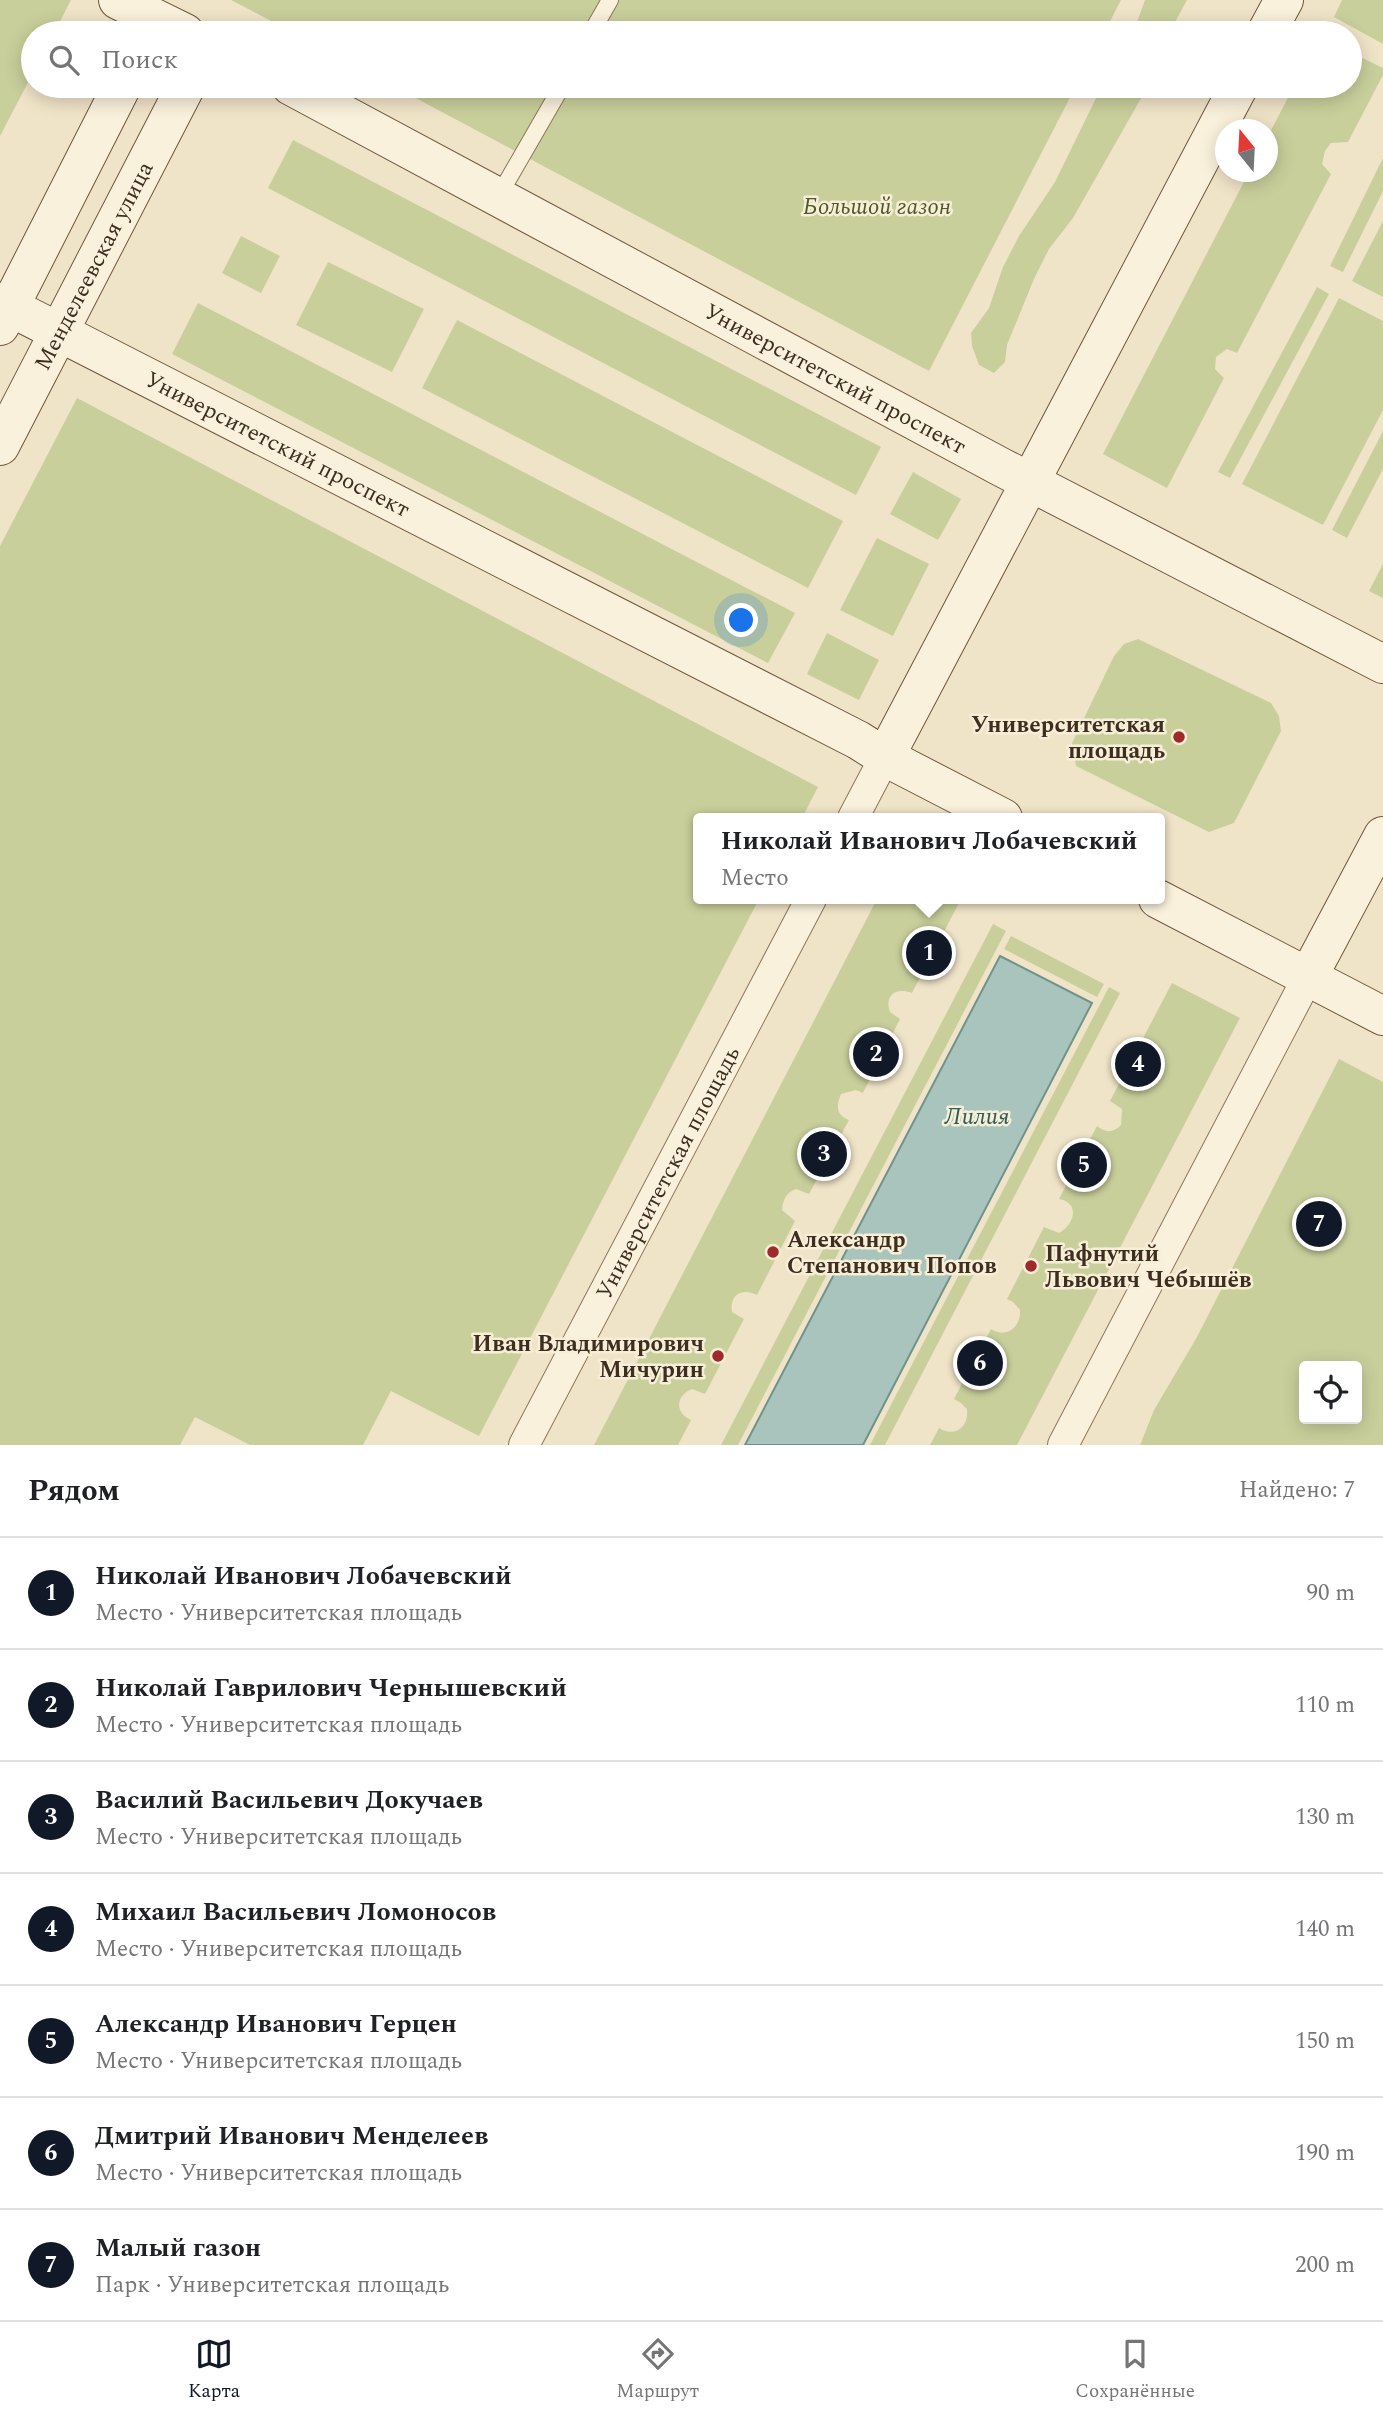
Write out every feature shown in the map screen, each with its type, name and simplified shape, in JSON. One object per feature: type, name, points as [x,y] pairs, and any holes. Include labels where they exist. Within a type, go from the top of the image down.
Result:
[{"type":"main road","points":[[118,0],[152,21]]},
{"type":"main road","points":[[1273,21],[1284,0]]},
{"type":"main road","points":[[3,312],[116,98]]},
{"type":"main road","name":"Менделеевская улица","points":[[0,446],[180,98]]},
{"type":"main road","name":"Университетский проспект","points":[[313,98],[1030,482],[1383,664]]},
{"type":"main road","points":[[885,757],[1233,98]]},
{"type":"main road","name":"Университетский проспект","points":[[3,312],[59,332],[858,740],[885,757],[993,813]]},
{"type":"main road","points":[[1308,977],[1383,835]]},
{"type":"main road","points":[[1165,903],[1383,1016]]},
{"type":"street","points":[[856,813],[885,757]]},
{"type":"street","name":"Университетская площадь","points":[[524,1445],[808,904]]},
{"type":"street","points":[[1063,1445],[1308,977]]},
{"type":"lane","points":[[598,21],[610,0]]},
{"type":"lane","points":[[498,197],[555,98]]},
{"type":"green space","points":[[0,0],[71,0],[60,21],[21,21],[21,96],[0,136]]},
{"type":"green space","points":[[231,0],[1121,0],[1110,21],[271,21]]},
{"type":"green space","points":[[1145,0],[1187,0],[1176,21],[1137,21]]},
{"type":"green space","points":[[1342,0],[1383,0],[1383,44],[1362,32],[1362,21],[1341,21],[1334,17]]},
{"type":"green space","points":[[1362,58],[1383,68],[1383,75],[1348,142],[1331,143],[1325,151],[1322,164],[1331,174],[1237,353],[1227,349],[1216,357],[1215,369],[1224,378],[1167,488],[1103,454],[1244,182],[1278,182],[1277,119],[1288,98],[1362,98]]},
{"type":"green space","name":"Большой газон","points":[[416,98],[1070,98],[929,371]]},
{"type":"green space","points":[[1096,98],[1141,98],[1073,218],[1049,249],[1007,345],[1005,362],[994,373],[979,365],[972,346],[971,333],[989,308],[1003,267],[1019,236],[1055,182]]},
{"type":"green space","points":[[293,140],[881,447],[856,495],[268,188]]},
{"type":"green space","points":[[1383,158],[1383,191],[1343,272],[1330,266]]},
{"type":"green space","points":[[1383,221],[1383,297],[1352,281]]},
{"type":"green space","points":[[241,236],[280,256],[261,293],[222,273]]},
{"type":"green space","points":[[328,262],[424,309],[392,372],[296,325]]},
{"type":"green space","points":[[1317,287],[1329,294],[1230,478],[1218,472]]},
{"type":"green space","points":[[1339,298],[1383,321],[1383,410],[1323,525],[1242,484]]},
{"type":"green space","points":[[198,303],[795,613],[768,663],[172,354]]},
{"type":"green space","points":[[457,320],[843,521],[808,588],[422,388]]},
{"type":"green space","points":[[77,398],[818,787],[805,813],[693,813],[693,904],[756,904],[479,1436],[391,1391],[363,1445],[250,1445],[195,1417],[180,1445],[0,1445],[0,546]]},
{"type":"green space","points":[[1383,431],[1383,469],[1347,538],[1332,530]]},
{"type":"green space","points":[[913,472],[961,499],[938,540],[890,514]]},
{"type":"green space","points":[[877,538],[929,564],[893,636],[840,610]]},
{"type":"green space","points":[[1383,564],[1383,598],[1369,591]]},
{"type":"green space","points":[[827,633],[879,660],[859,700],[807,674]]},
{"type":"green space","points":[[1138,639],[1271,703],[1279,716],[1281,731],[1234,823],[1209,832],[1076,766],[1072,743],[1114,656],[1124,644]]},
{"type":"green space","points":[[874,904],[958,904],[912,993],[901,991],[890,997],[890,1012],[900,1019],[863,1093],[856,1090],[841,1094],[838,1110],[849,1120],[809,1194],[796,1189],[786,1197],[782,1210],[795,1221],[757,1295],[742,1292],[735,1297],[732,1312],[744,1319],[705,1394],[692,1389],[682,1396],[680,1409],[691,1420],[678,1445],[594,1445]]},
{"type":"green space","points":[[993,924],[1006,931],[738,1445],[721,1445]]},
{"type":"green space","points":[[1011,936],[1104,984],[1097,997],[1004,949]]},
{"type":"green space","points":[[1172,983],[1240,1018],[1017,1445],[930,1445],[939,1428],[955,1431],[966,1421],[967,1409],[954,1399],[991,1329],[1007,1332],[1018,1322],[1020,1310],[1007,1299],[1044,1227],[1059,1233],[1071,1220],[1073,1209],[1066,1201],[1059,1199],[1097,1126],[1109,1131],[1121,1125],[1122,1109],[1110,1101]]},
{"type":"green space","points":[[1109,987],[1120,993],[885,1445],[870,1445]]},
{"type":"green space","points":[[1339,1059],[1383,1082],[1383,1445],[1140,1445],[1154,1410],[1197,1337]]},
{"type":"water","name":"Лилия","points":[[1000,956],[1092,1003],[863,1445],[745,1445]]},
{"type":"place","name":"Университетская площадь","points":[[1179,737]]},
{"type":"place","name":"Николай Иванович Лобачевский","points":[[929,953]]},
{"type":"place","name":"Николай Гаврилович Чернышевский","points":[[876,1054]]},
{"type":"place","name":"Михаил Васильевич Ломоносов","points":[[1138,1064]]},
{"type":"place","name":"Василий Васильевич Докучаев","points":[[824,1154]]},
{"type":"place","name":"Александр Иванович Герцен","points":[[1084,1165]]},
{"type":"place","name":"Малый газон","points":[[1319,1224]]},
{"type":"place","name":"Александр Степанович Попов","points":[[773,1252]]},
{"type":"place","name":"Пафнутий Львович Чебышёв","points":[[1031,1266]]},
{"type":"place","name":"Иван Владимирович Мичурин","points":[[718,1356]]},
{"type":"place","name":"Дмитрий Иванович Менделеев","points":[[980,1363]]}]
